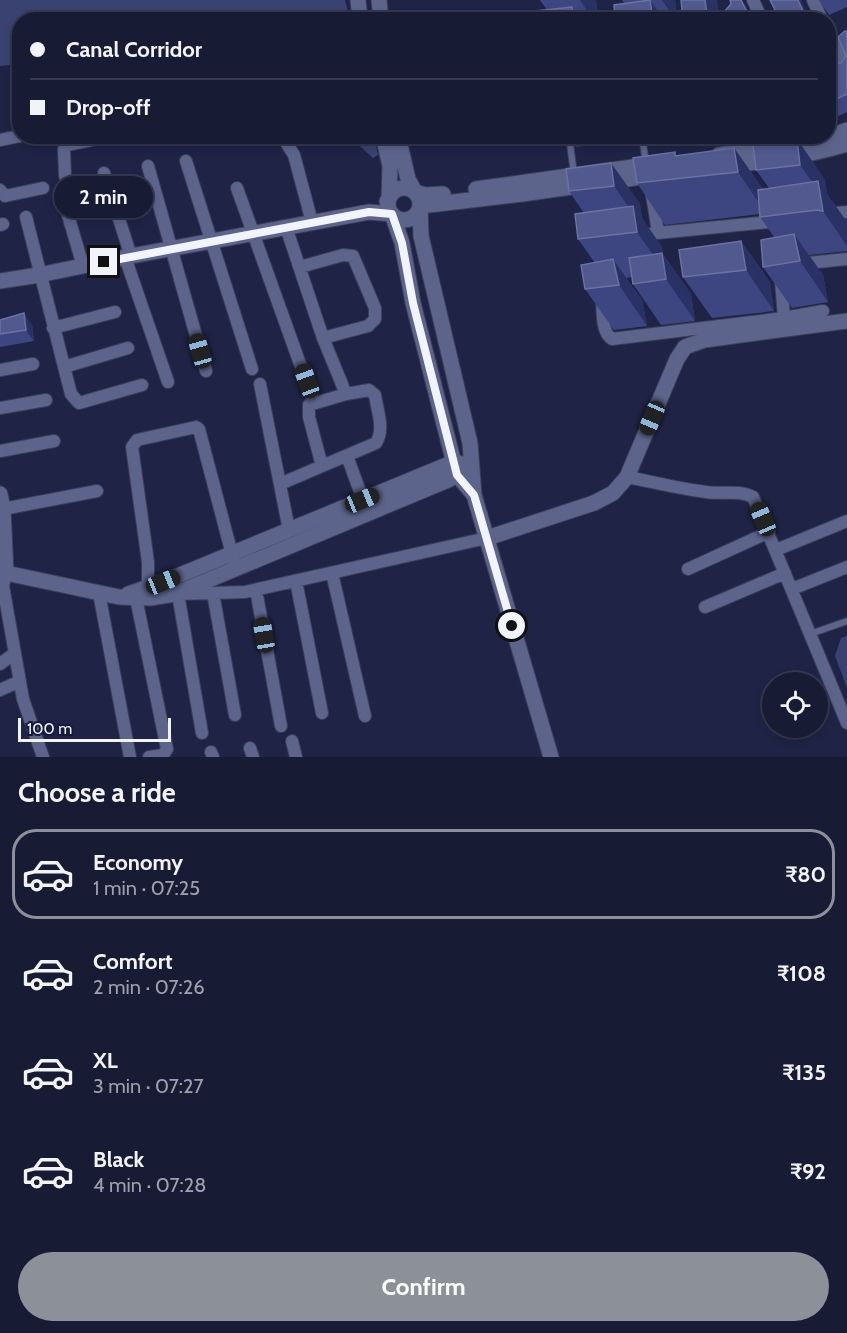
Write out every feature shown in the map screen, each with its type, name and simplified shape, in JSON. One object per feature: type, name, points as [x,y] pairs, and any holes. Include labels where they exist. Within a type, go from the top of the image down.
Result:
[{"type":"street","points":[[837,46],[847,69]]},
{"type":"street","points":[[65,176],[64,149],[72,144]]},
{"type":"street","points":[[287,144],[294,154],[312,222]]},
{"type":"street","points":[[385,144],[390,166],[391,207],[402,243],[413,303],[456,469],[474,495]]},
{"type":"street","points":[[400,144],[417,199],[421,236],[470,443],[474,495],[551,757]]},
{"type":"street","points":[[712,168],[770,160],[821,144]]},
{"type":"street","points":[[699,158],[770,160]]},
{"type":"street","points":[[186,161],[252,369]]},
{"type":"street","points":[[148,166],[206,371]]},
{"type":"street","points":[[417,199],[424,195],[440,195],[574,174],[667,168]]},
{"type":"street","points":[[417,199],[416,214],[407,219],[397,218],[391,207],[396,191],[405,188],[417,199],[522,194],[648,170]]},
{"type":"street","points":[[648,170],[658,232]]},
{"type":"street","points":[[104,173],[168,382]]},
{"type":"street","points":[[0,190],[5,196],[43,188]]},
{"type":"street","points":[[237,188],[314,403]]},
{"type":"street","points":[[63,198],[83,266]]},
{"type":"street","points":[[0,281],[391,207]]},
{"type":"street","points":[[810,216],[847,212]]},
{"type":"street","points":[[26,217],[39,275],[74,400],[79,403],[142,385]]},
{"type":"street","points":[[626,236],[780,221]]},
{"type":"street","points":[[286,227],[323,338],[346,394]]},
{"type":"street","points":[[300,267],[343,255],[353,256],[375,308],[375,320],[368,326],[323,338]]},
{"type":"street","points":[[784,318],[780,266],[847,259]]},
{"type":"street","points":[[612,288],[601,290],[605,331],[612,339],[823,312]]},
{"type":"street","points":[[53,328],[115,312]]},
{"type":"street","points":[[3,574],[119,597],[244,592],[487,538],[594,503],[613,494],[627,477],[677,359],[685,347],[704,340],[847,321]]},
{"type":"street","points":[[64,366],[128,348]]},
{"type":"street","points":[[0,370],[33,364]]},
{"type":"street","points":[[260,384],[289,530]]},
{"type":"street","points":[[280,484],[376,443],[380,437],[381,428],[375,395],[369,390],[309,405],[308,409],[322,466]]},
{"type":"street","points":[[0,408],[46,400]]},
{"type":"street","points":[[148,587],[148,562],[132,447],[137,440],[196,427],[199,429],[234,561]]},
{"type":"street","points":[[0,452],[54,441]]},
{"type":"street","points":[[347,456],[365,507]]},
{"type":"street","points":[[119,597],[234,561],[456,469],[472,467]]},
{"type":"street","points":[[627,477],[710,493],[747,494],[753,497],[847,723]]},
{"type":"street","points":[[43,757],[23,699],[3,586],[2,502],[97,491]]},
{"type":"street","points":[[177,594],[289,530],[365,507]]},
{"type":"street","points":[[776,550],[847,521]]},
{"type":"street","points":[[688,569],[769,532]]},
{"type":"street","points":[[792,589],[847,567]]},
{"type":"street","points":[[332,573],[365,716]]},
{"type":"street","points":[[705,607],[785,573]]},
{"type":"street","points":[[296,581],[322,713]]},
{"type":"street","points":[[256,590],[282,726]]},
{"type":"street","points":[[99,593],[130,757]]},
{"type":"street","points":[[213,593],[235,715]]},
{"type":"street","points":[[177,594],[202,733]]},
{"type":"street","points":[[136,598],[167,750],[163,754],[149,757]]},
{"type":"street","points":[[0,664],[15,653]]},
{"type":"street","points":[[0,690],[20,681]]},
{"type":"street","points":[[292,741],[296,757]]},
{"type":"lane","points":[[569,144],[574,174]]},
{"type":"lane","points":[[643,144],[648,170]]},
{"type":"lane","points":[[810,634],[847,621]]},
{"type":"shaded area","points":[[0,0],[345,0],[348,12],[12,12],[12,65],[0,66]]},
{"type":"shaded area","points":[[358,144],[376,144],[378,155],[373,158]]},
{"type":"shaded area","points":[[847,636],[847,688],[835,656],[841,638]]},
{"type":"building","points":[[650,0],[652,12],[614,12],[614,5]]},
{"type":"building","points":[[681,0],[705,0],[707,12],[682,12]]},
{"type":"building","points":[[730,0],[741,0],[747,12],[724,12],[731,4]]},
{"type":"building","points":[[770,0],[798,0],[803,12],[776,12]]},
{"type":"building","points":[[572,7],[573,12],[536,12]]},
{"type":"building","points":[[847,31],[847,94],[836,99],[836,63],[841,63],[846,56],[838,37]]},
{"type":"building","points":[[798,144],[800,165],[756,170],[753,145]]},
{"type":"building","points":[[734,148],[738,172],[637,183],[633,158],[675,152],[675,156]]},
{"type":"building","points":[[611,163],[614,186],[569,191],[566,169]]},
{"type":"building","points":[[818,181],[823,211],[760,217],[758,190]]},
{"type":"building","points":[[633,206],[637,232],[578,239],[575,214]]},
{"type":"building","points":[[794,234],[800,261],[763,267],[761,240]]},
{"type":"building","points":[[741,241],[746,270],[683,277],[679,250]]},
{"type":"building","points":[[662,253],[666,279],[633,284],[629,258]]},
{"type":"building","points":[[613,259],[619,285],[585,289],[581,265]]},
{"type":"building","points":[[24,313],[26,330],[0,334],[0,320]]},
{"type":"route","points":[[104,262],[369,212],[392,214],[402,243],[413,303],[457,475],[474,495],[512,626]]}]
